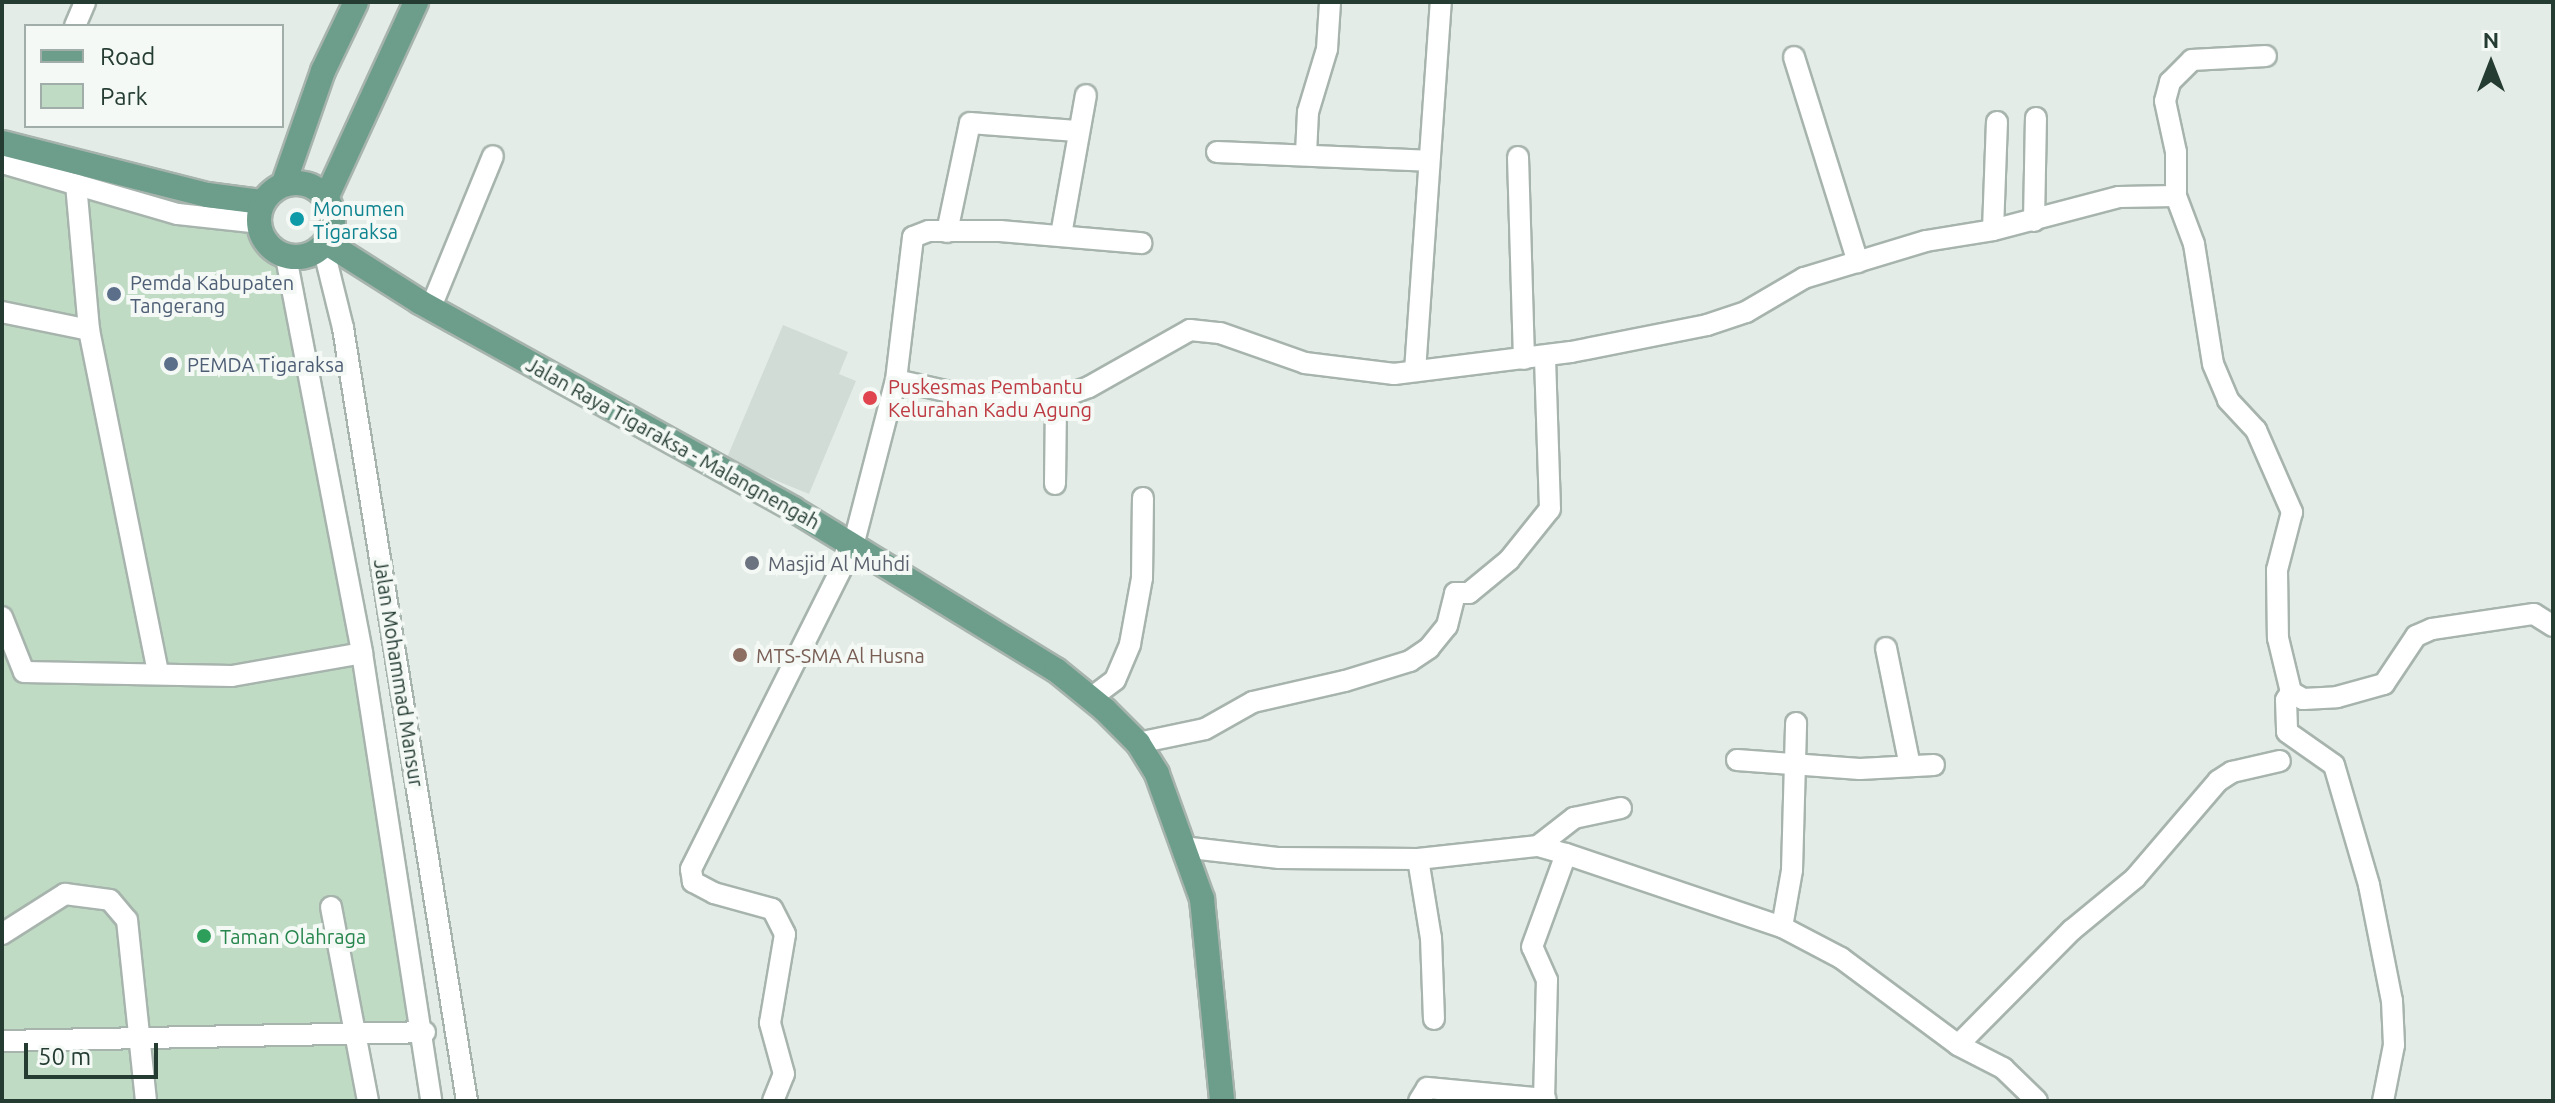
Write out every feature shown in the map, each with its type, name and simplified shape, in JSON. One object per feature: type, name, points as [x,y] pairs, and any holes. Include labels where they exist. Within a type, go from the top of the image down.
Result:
[{"type":"main road","points":[[260,213],[284,183],[323,71],[356,2]]},
{"type":"main road","points":[[326,198],[416,2]]},
{"type":"main road","points":[[2,143],[207,195],[260,213]]},
{"type":"main road","points":[[260,213],[273,250],[286,257],[306,257],[325,245],[333,212],[326,198],[305,185],[284,183]]},
{"type":"main road","name":"Jalan Raya Tigaraksa - Malangnengah","points":[[325,245],[853,546],[1091,698],[1138,743],[1178,822],[1182,847],[1202,899],[1222,1101]]},
{"type":"street","points":[[76,24],[85,2]]},
{"type":"street","points":[[1306,154],[1330,2]]},
{"type":"street","points":[[1415,371],[1441,2]]},
{"type":"street","points":[[2266,56],[2192,60],[2170,82],[2165,101],[2176,152],[2176,196],[2194,244],[2213,364],[2228,400],[2256,430],[2292,512],[2277,570],[2278,638],[2291,692],[2286,700],[2287,732],[2334,765],[2369,885],[2392,1001],[2394,1045],[2383,1101]]},
{"type":"street","points":[[1794,57],[1858,262]]},
{"type":"street","points":[[1061,235],[1077,131],[1086,95]]},
{"type":"street","points":[[2034,221],[2036,118]]},
{"type":"street","points":[[1993,230],[1997,122]]},
{"type":"street","points":[[947,232],[970,123],[1077,131]]},
{"type":"street","points":[[1217,152],[1428,161]]},
{"type":"street","points":[[431,307],[493,156]]},
{"type":"street","points":[[1518,157],[1524,359]]},
{"type":"street","points":[[2,163],[178,214],[260,213]]},
{"type":"street","points":[[76,184],[89,330],[158,673]]},
{"type":"street","points":[[896,380],[1008,405],[1056,402],[1190,330],[1220,333],[1334,369],[1415,371],[1545,356],[1707,325],[1746,312],[1804,278],[1926,241],[2034,221],[2119,197],[2176,196]]},
{"type":"street","points":[[773,1101],[784,1074],[770,1023],[785,934],[772,909],[714,893],[693,882],[691,869],[853,546],[896,380],[913,237],[947,232],[1061,235],[1141,243]]},
{"type":"street","name":"Jalan Mohammad Mansur","points":[[325,245],[349,360],[467,1101]]},
{"type":"street","name":"Jalan Mohammad Mansur","points":[[286,257],[362,653],[395,886],[425,1032],[431,1101]]},
{"type":"street","points":[[2,312],[89,330]]},
{"type":"street","points":[[1138,743],[1205,729],[1253,702],[1384,669],[1429,648],[1447,626],[1455,593],[1469,593],[1509,560],[1550,509],[1545,356]]},
{"type":"street","points":[[1055,484],[1056,402]]},
{"type":"street","points":[[1091,698],[1115,680],[1130,644],[1142,578],[1143,498]]},
{"type":"street","points":[[2291,692],[2303,699],[2337,697],[2384,684],[2416,636],[2432,629],[2534,614],[2553,626]]},
{"type":"street","points":[[2,617],[24,672],[257,674],[362,653]]},
{"type":"street","points":[[1886,648],[1910,766]]},
{"type":"street","points":[[1782,927],[1792,870],[1796,723]]},
{"type":"street","points":[[1737,760],[1934,765]]},
{"type":"street","points":[[1958,1045],[2072,930],[2135,878],[2218,781],[2232,772],[2280,761]]},
{"type":"street","points":[[1538,846],[1574,818],[1621,808]]},
{"type":"street","points":[[1182,847],[1279,858],[1418,859],[1538,846],[1566,854],[1782,927],[1841,958],[1958,1045],[2003,1068],[2037,1101]]},
{"type":"street","points":[[1419,1101],[1427,1088],[1544,1100],[1547,980],[1532,947],[1566,854]]},
{"type":"street","points":[[1418,859],[1431,938],[1434,1019]]},
{"type":"street","points":[[2,934],[65,894],[110,900],[127,920],[142,1038],[146,1101]]},
{"type":"street","points":[[331,907],[368,1101]]},
{"type":"street","points":[[2,1041],[425,1032]]},
{"type":"shaded area","points":[[783,325],[848,352],[839,374],[856,381],[809,494],[726,460]]},
{"type":"green space","points":[[2,163],[259,223],[273,250],[286,257],[425,1032],[356,1032],[367,1101],[2,1101]]},
{"type":"place","name":"Monumen Tigaraksa","points":[[297,219]]},
{"type":"place","name":"Pemda Kabupaten Tangerang","points":[[114,294]]},
{"type":"place","name":"PEMDA Tigaraksa","points":[[171,364]]},
{"type":"place","name":"Puskesmas Pembantu Kelurahan Kadu Agung","points":[[870,398]]},
{"type":"place","name":"Masjid Al Muhdi","points":[[752,563]]},
{"type":"place","name":"MTS-SMA Al Husna","points":[[740,655]]},
{"type":"place","name":"Taman Olahraga","points":[[204,936]]}]
